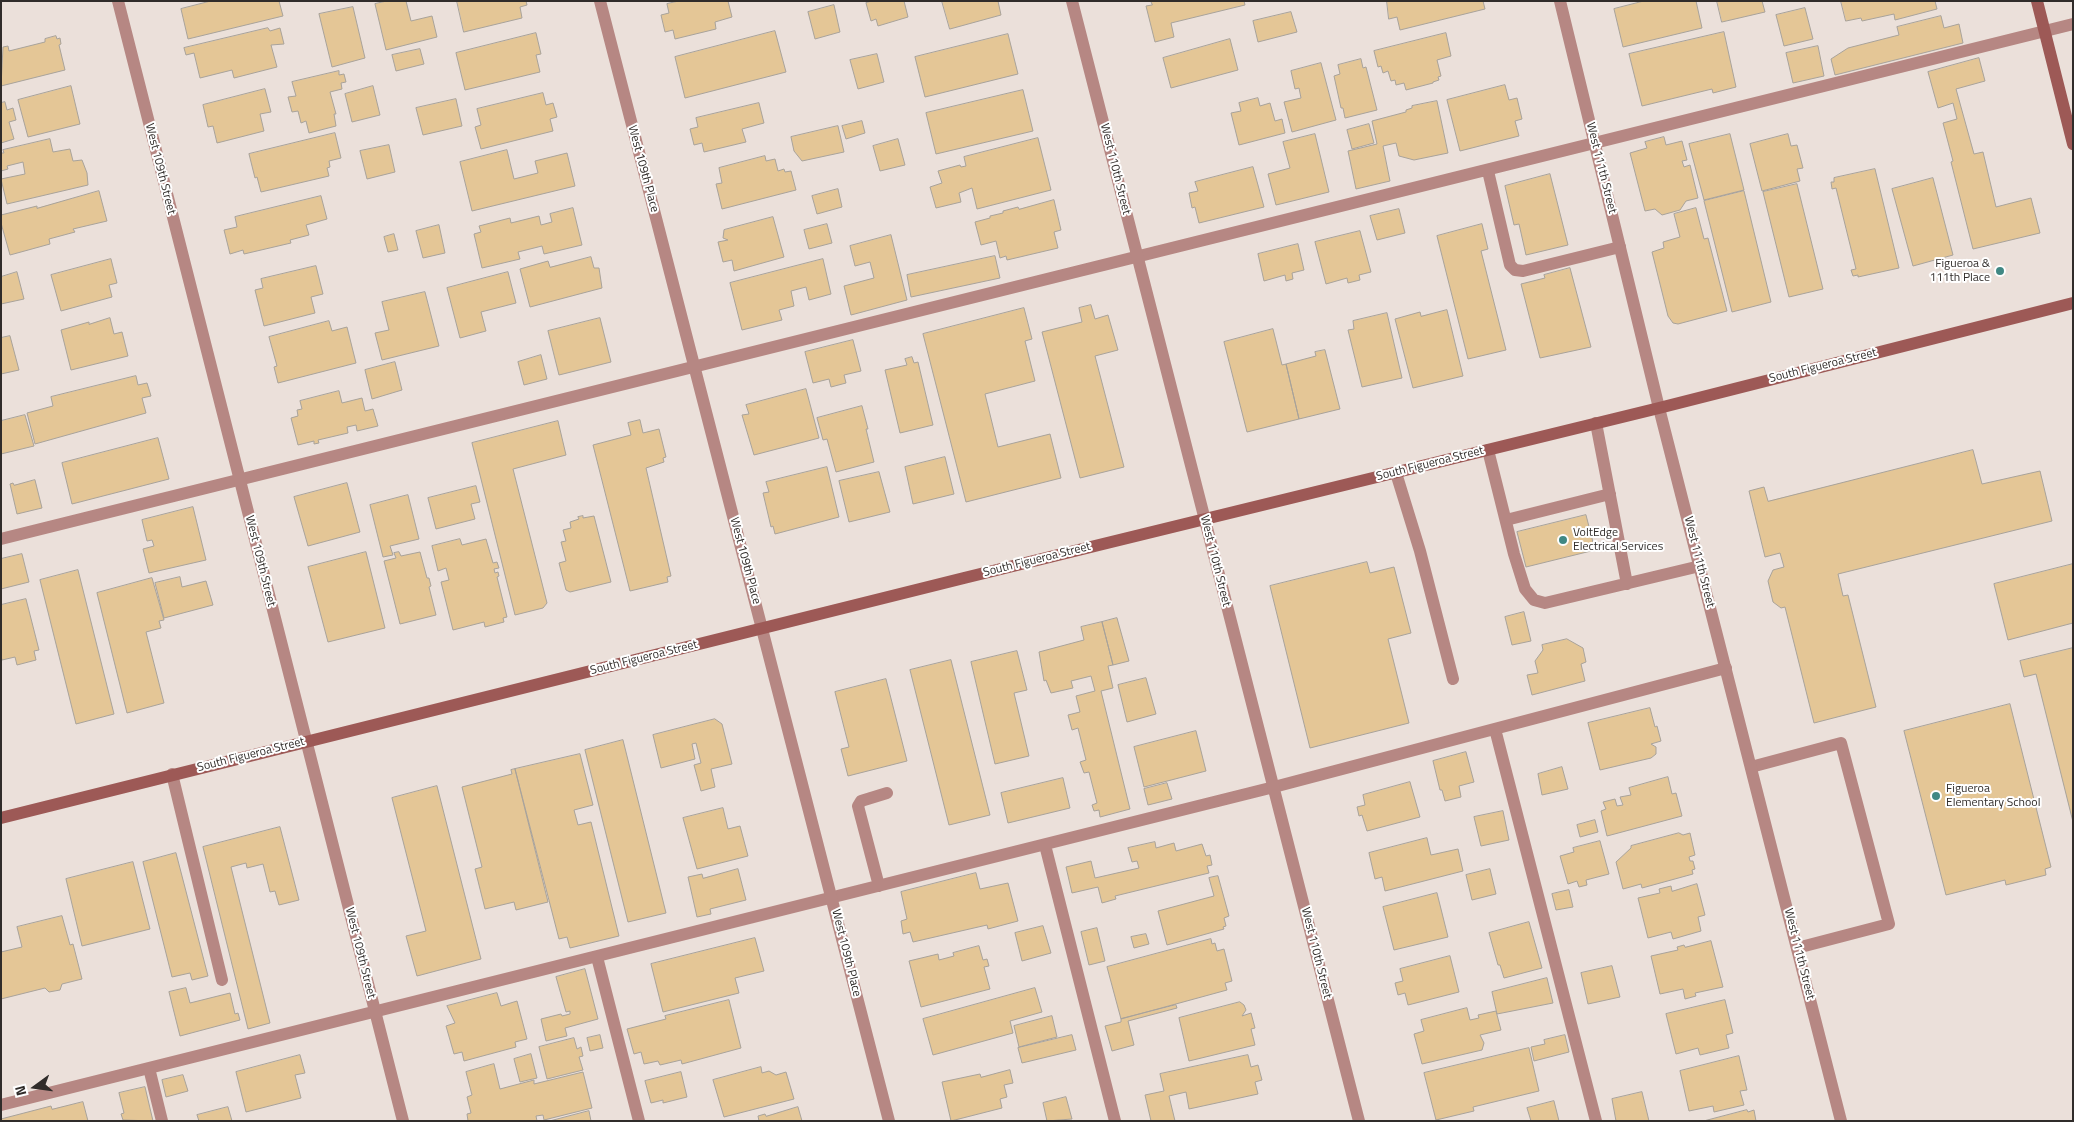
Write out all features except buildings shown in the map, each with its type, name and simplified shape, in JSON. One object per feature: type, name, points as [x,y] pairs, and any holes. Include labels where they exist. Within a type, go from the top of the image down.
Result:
[{"type":"main road","points":[[2037,1],[2073,144]]},
{"type":"main road","name":"South Figueroa Street","points":[[1,818],[172,774],[1659,408],[2073,303]]},
{"type":"street","name":"West 109th Street","points":[[118,1],[403,1121]]},
{"type":"street","name":"West 109th Place","points":[[600,1],[889,1121]]},
{"type":"street","name":"West 110th Street","points":[[1072,1],[1359,1121]]},
{"type":"street","name":"West 111th Street","points":[[1560,1],[1659,408],[1841,1121]]},
{"type":"street","points":[[1,539],[1488,171],[2073,24]]},
{"type":"street","points":[[1488,171],[1510,265],[1515,270],[1523,271],[1620,247]]},
{"type":"street","points":[[1596,423],[1627,584]]},
{"type":"street","points":[[1488,450],[1525,589],[1534,600],[1545,603],[1700,566]]},
{"type":"street","points":[[1396,473],[1420,551],[1453,679]]},
{"type":"street","points":[[1506,520],[1610,494]]},
{"type":"street","points":[[1,1105],[1274,787],[1726,668]]},
{"type":"street","points":[[1495,729],[1596,1121]]},
{"type":"street","points":[[1751,767],[1841,743],[1889,924],[1797,948]]},
{"type":"street","points":[[172,774],[222,980]]},
{"type":"street","points":[[879,886],[858,806],[861,801],[887,793]]},
{"type":"street","points":[[1045,845],[1115,1121]]},
{"type":"street","points":[[597,957],[639,1121]]},
{"type":"street","points":[[149,1068],[162,1121]]},
{"type":"place","name":"Figueroa & 111th Place","points":[[2000,271]]},
{"type":"place","name":"VoltEdge Electrical Services","points":[[1563,540]]},
{"type":"place","name":"Figueroa Elementary School","points":[[1936,796]]}]
